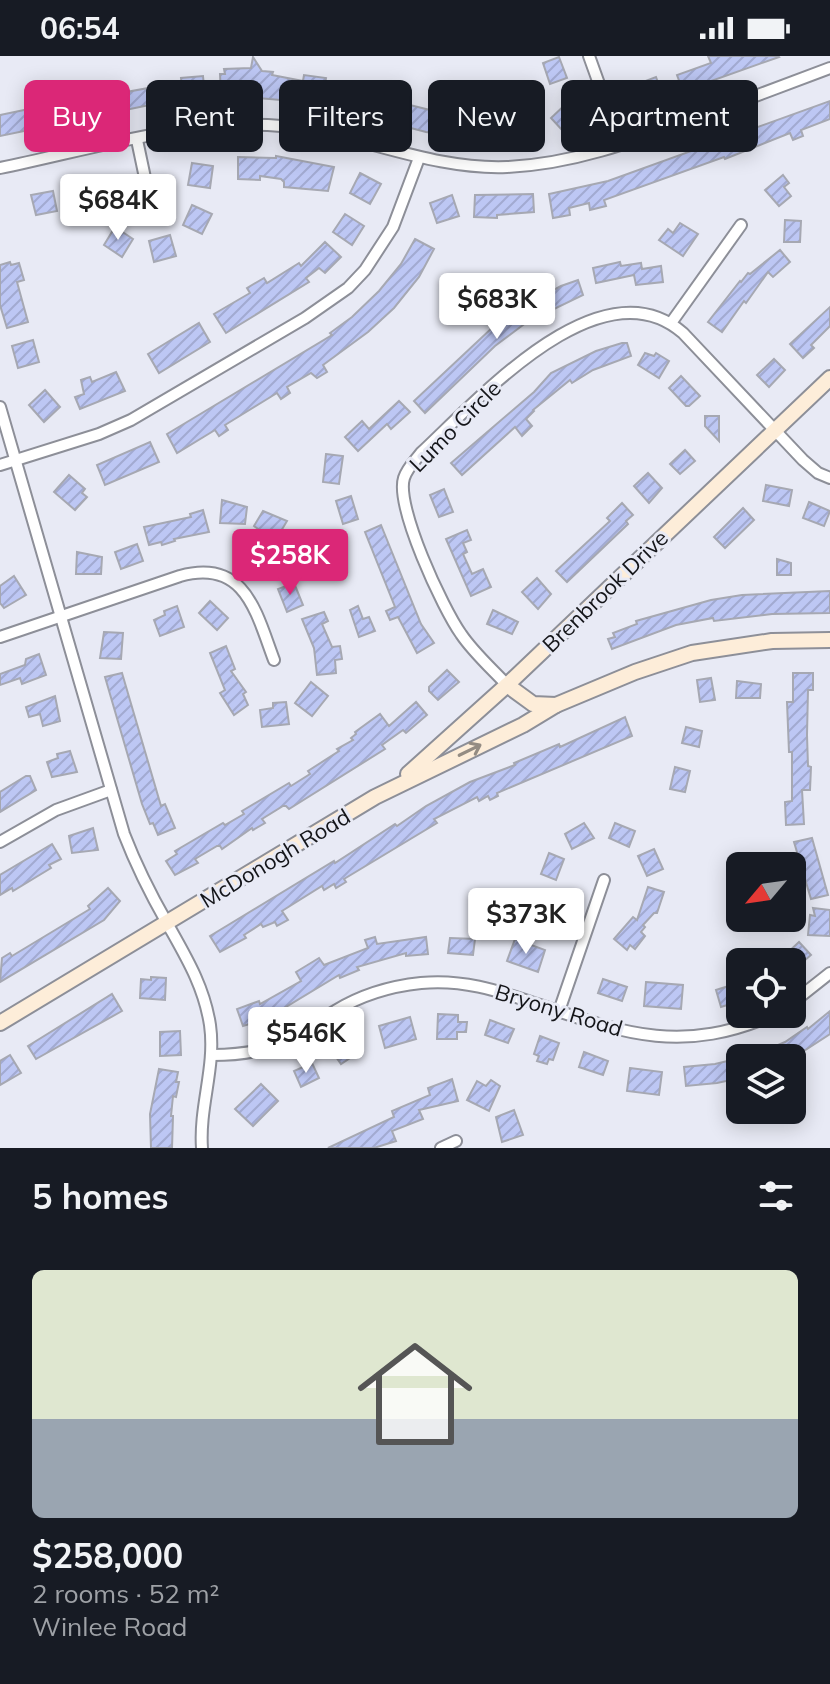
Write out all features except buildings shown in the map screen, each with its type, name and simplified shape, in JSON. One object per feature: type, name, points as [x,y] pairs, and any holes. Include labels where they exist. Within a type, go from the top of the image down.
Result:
[{"type":"main road","name":"Brenbrook Drive","points":[[375,797],[433,754],[830,378]]},
{"type":"main road","name":"McDonogh Road","points":[[0,1023],[375,797],[523,725],[556,705],[635,672],[692,653],[772,641],[830,640]]},
{"type":"main road","points":[[507,685],[533,704],[556,705]]},
{"type":"street","points":[[589,56],[598,80]]},
{"type":"street","points":[[758,95],[830,68]]},
{"type":"street","points":[[0,168],[137,140],[245,124],[316,132],[451,164],[505,167],[562,162],[597,152]]},
{"type":"street","points":[[137,140],[148,192]]},
{"type":"street","points":[[0,465],[99,434],[131,420],[329,303],[365,270],[393,227],[419,158]]},
{"type":"street","points":[[671,323],[741,225]]},
{"type":"street","name":"Lumo Circle","points":[[507,685],[463,637],[442,603],[408,517],[403,500],[404,479],[421,453],[539,347],[611,315],[634,312],[653,314],[671,323],[803,460],[818,473],[830,478]]},
{"type":"street","points":[[0,407],[132,856],[200,983],[211,1028],[212,1055],[201,1119],[202,1148]]},
{"type":"street","points":[[0,637],[180,576],[197,571],[212,572],[228,577],[250,598],[274,660]]},
{"type":"street","points":[[0,842],[56,810],[111,790]]},
{"type":"street","points":[[559,1011],[604,880]]},
{"type":"street","points":[[806,992],[830,973]]},
{"type":"street","name":"Bryony Road","points":[[212,1055],[234,1055],[278,1044],[363,997],[418,983],[467,983],[491,988],[615,1029],[666,1038],[693,1038],[737,1028]]},
{"type":"street","points":[[441,1148],[456,1141]]}]
